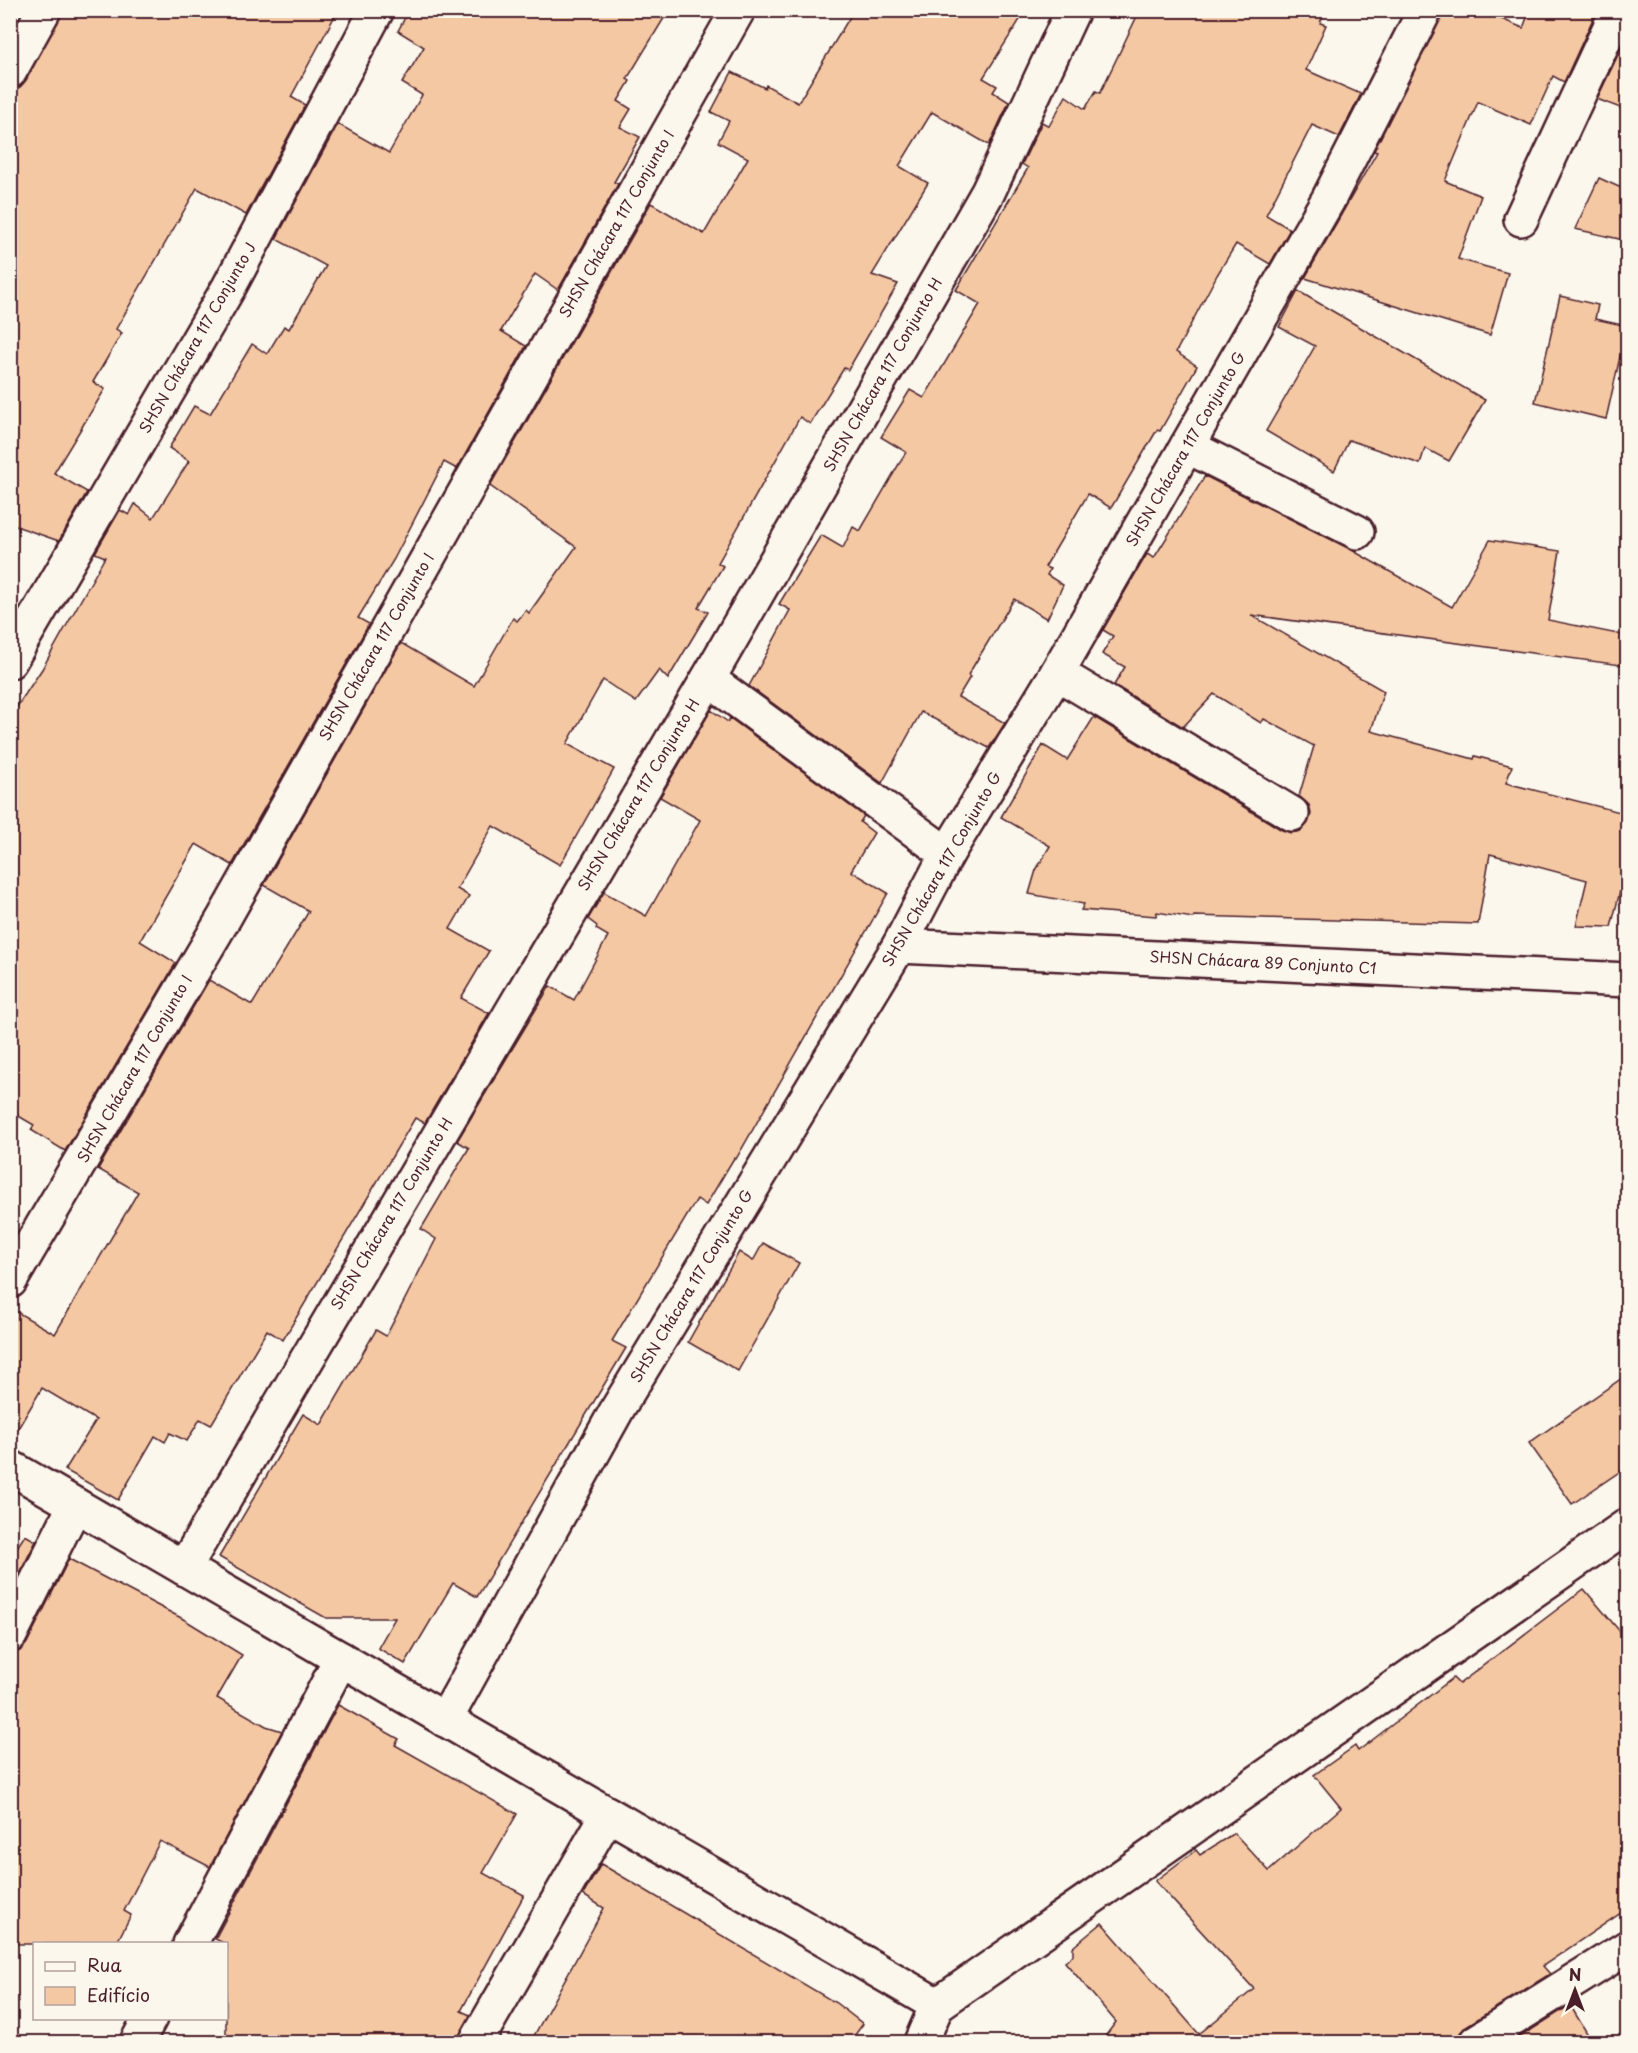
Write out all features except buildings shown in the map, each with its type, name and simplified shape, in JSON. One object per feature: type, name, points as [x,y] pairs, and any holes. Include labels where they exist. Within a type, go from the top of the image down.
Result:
[{"type":"street","points":[[10,71],[44,10]]},
{"type":"street","name":"SHSN Chácara 117 Conjunto J","points":[[10,661],[229,287],[377,10]]},
{"type":"street","name":"SHSN Chácara 117 Conjunto I","points":[[10,1281],[224,918],[738,10]]},
{"type":"street","name":"SHSN Chácara 117 Conjunto H","points":[[184,1568],[708,679],[988,192],[1073,10]]},
{"type":"street","name":"SHSN Chácara 117 Conjunto G","points":[[446,1720],[618,1408],[899,946],[947,854],[1057,673],[1328,200],[1425,10]]},
{"type":"street","points":[[1521,219],[1618,10]]},
{"type":"street","points":[[1187,446],[1356,532]]},
{"type":"street","points":[[1057,673],[1292,814]]},
{"type":"street","points":[[708,679],[947,854]]},
{"type":"street","name":"SHSN Chácara 89 Conjunto C1","points":[[899,946],[1628,980]]},
{"type":"street","points":[[10,1467],[937,2005]]},
{"type":"street","points":[[10,1635],[75,1505]]},
{"type":"street","points":[[921,2043],[937,2005],[1628,1525]]},
{"type":"street","points":[[191,1942],[341,1659]]},
{"type":"street","points":[[476,2043],[608,1814]]},
{"type":"street","points":[[1476,2043],[1628,1947]]},
{"type":"street","points":[[138,2043],[150,2020]]}]
